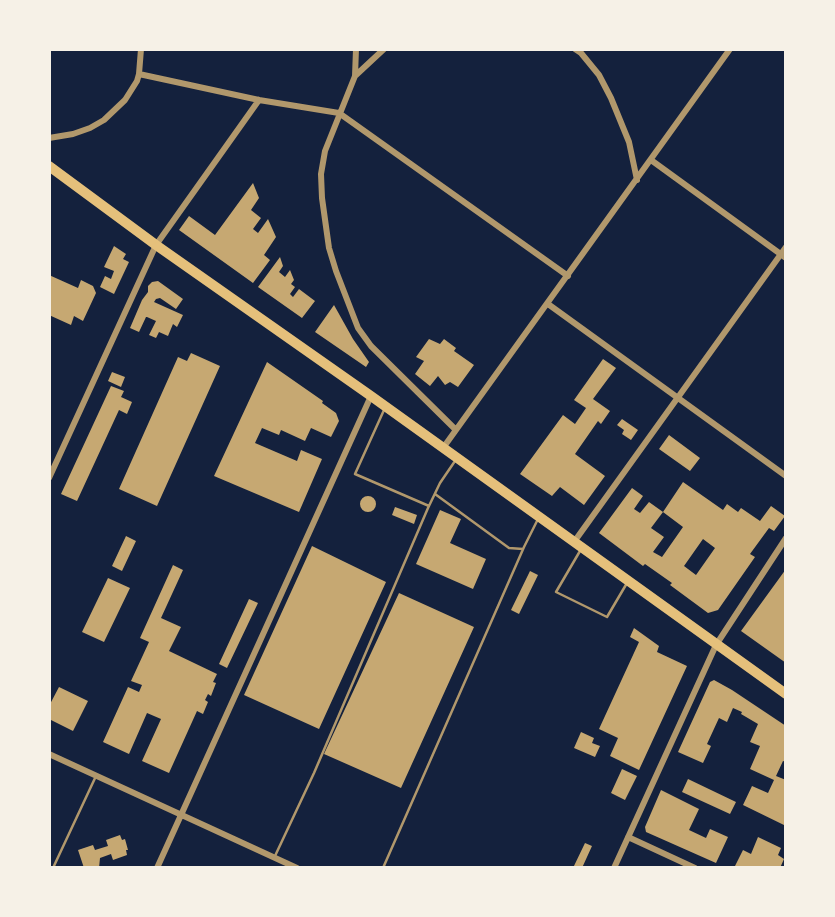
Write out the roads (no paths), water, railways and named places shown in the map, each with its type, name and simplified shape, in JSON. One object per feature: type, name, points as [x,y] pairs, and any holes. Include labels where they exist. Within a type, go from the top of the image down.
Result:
[{"type":"main road","points":[[49,166],[786,694]]},
{"type":"street","points":[[49,138],[73,134],[104,120],[125,100],[137,81],[141,49]]},
{"type":"street","points":[[356,49],[355,76],[325,151],[321,174],[329,248],[358,328],[371,346],[456,430]]},
{"type":"street","points":[[355,76],[384,49]]},
{"type":"street","points":[[575,49],[599,75],[611,98],[629,142],[637,180]]},
{"type":"street","points":[[443,448],[730,49]]},
{"type":"street","points":[[139,74],[259,100],[339,113],[568,276]]},
{"type":"street","points":[[49,478],[156,245],[259,100]]},
{"type":"street","points":[[651,160],[783,257]]},
{"type":"street","points":[[578,545],[678,397],[783,257],[786,247]]},
{"type":"street","points":[[548,304],[786,476]]},
{"type":"street","points":[[157,868],[370,396]]},
{"type":"street","points":[[614,868],[716,645],[786,538]]},
{"type":"street","points":[[49,754],[297,868]]},
{"type":"street","points":[[628,837],[695,868]]},
{"type":"lane","points":[[386,407],[355,474],[429,506]]},
{"type":"lane","points":[[274,858],[314,773],[429,506],[456,458]]},
{"type":"lane","points":[[435,494],[509,548],[523,549]]},
{"type":"lane","points":[[383,868],[539,518]]},
{"type":"lane","points":[[578,545],[556,592],[607,617],[628,582]]},
{"type":"lane","points":[[53,868],[96,776]]}]
